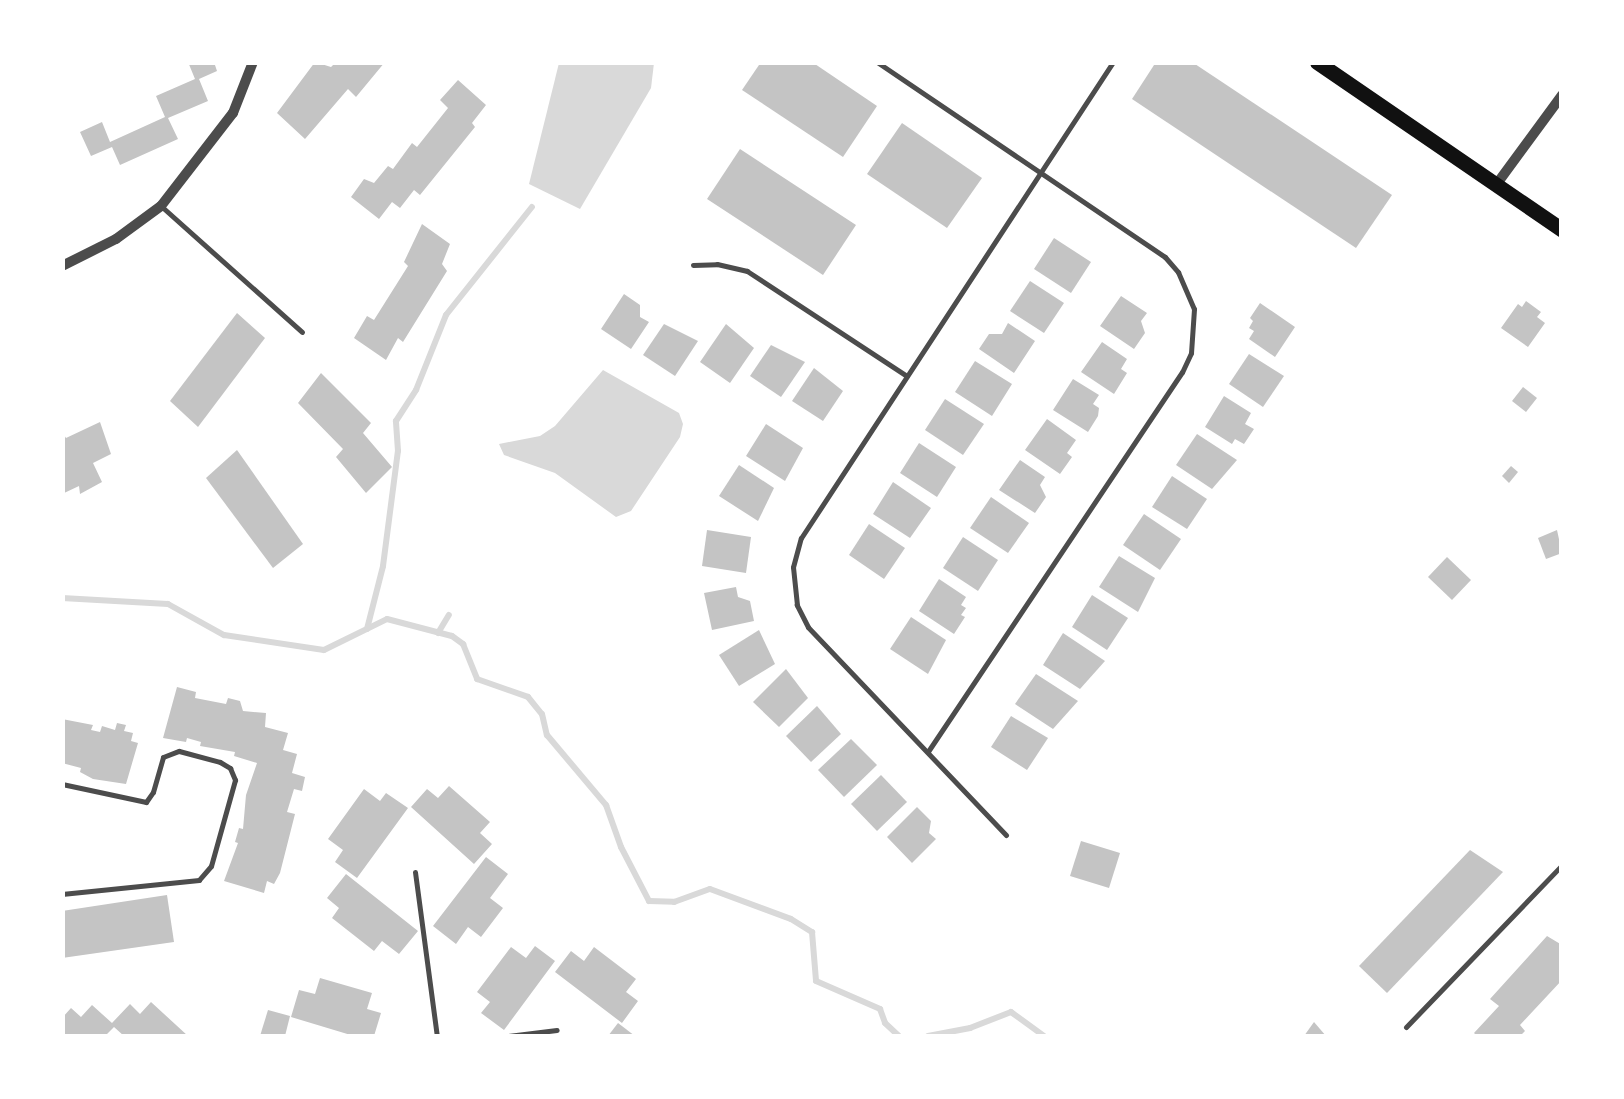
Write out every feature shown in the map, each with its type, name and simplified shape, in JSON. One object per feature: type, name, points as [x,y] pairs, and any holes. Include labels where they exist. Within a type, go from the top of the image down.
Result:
[{"type":"main road","points":[[1317,62],[1562,230]]},
{"type":"street","points":[[62,266],[116,240],[161,206],[233,113],[253,62]]},
{"type":"street","points":[[1496,185],[1562,96]]},
{"type":"lane","points":[[877,62],[1165,257],[1178,272],[1194,309],[1190,353],[928,752]]},
{"type":"lane","points":[[1006,835],[808,627],[794,589],[793,567],[801,538],[1113,62]]},
{"type":"lane","points":[[161,206],[302,332]]},
{"type":"lane","points":[[693,265],[717,264],[747,271],[907,376]]},
{"type":"lane","points":[[62,784],[146,802],[162,757],[179,750],[220,762],[230,768],[235,780],[211,866],[198,880],[62,894]]},
{"type":"lane","points":[[1406,1027],[1562,865]]},
{"type":"lane","points":[[415,872],[437,1036]]},
{"type":"lane","points":[[508,1036],[557,1030]]},
{"type":"shaded area","points":[[559,63],[654,63],[651,88],[580,209],[529,184]]},
{"type":"shaded area","points":[[603,370],[679,413],[683,424],[680,437],[631,511],[616,517],[555,473],[504,455],[499,444],[540,436],[555,426]]},
{"type":"building","points":[[188,62],[214,62],[217,71],[199,79],[208,101],[168,118],[178,139],[120,165],[112,147],[91,156],[80,132],[102,122],[110,142],[165,117],[156,96],[195,79]]},
{"type":"building","points":[[315,62],[331,67],[336,62],[385,62],[356,97],[348,89],[305,139],[277,113]]},
{"type":"building","points":[[761,62],[812,62],[877,106],[843,157],[742,90]]},
{"type":"building","points":[[1156,62],[1192,62],[1392,195],[1356,248],[1132,99]]},
{"type":"building","points":[[458,80],[486,105],[472,123],[475,127],[420,195],[414,190],[400,208],[392,202],[379,219],[351,197],[364,179],[374,183],[388,166],[393,169],[412,143],[417,147],[448,108],[440,100]]},
{"type":"building","points":[[902,123],[982,178],[947,228],[867,174]]},
{"type":"building","points":[[740,149],[856,225],[823,275],[707,199]]},
{"type":"building","points":[[422,224],[450,244],[442,264],[447,271],[403,342],[398,338],[386,360],[354,338],[367,316],[374,320],[408,266],[404,262]]},
{"type":"building","points":[[1054,238],[1091,262],[1071,293],[1034,269]]},
{"type":"building","points":[[1030,281],[1064,303],[1044,333],[1010,311]]},
{"type":"building","points":[[624,294],[640,305],[640,317],[649,322],[631,349],[601,329]]},
{"type":"building","points":[[1121,296],[1147,313],[1141,321],[1145,333],[1134,349],[1100,326]]},
{"type":"building","points":[[1526,301],[1541,312],[1537,317],[1545,323],[1528,347],[1501,328],[1518,304],[1522,307]]},
{"type":"building","points":[[1260,303],[1295,327],[1275,357],[1249,339],[1254,331],[1249,328],[1253,321],[1250,318]]},
{"type":"building","points":[[237,313],[265,338],[198,427],[170,401]]},
{"type":"building","points":[[1008,323],[1035,341],[1014,373],[979,349],[989,334],[1002,334]]},
{"type":"building","points":[[664,324],[698,341],[675,376],[643,355]]},
{"type":"building","points":[[726,324],[754,348],[730,383],[700,362]]},
{"type":"building","points":[[1102,342],[1127,359],[1121,369],[1127,373],[1114,394],[1081,372]]},
{"type":"building","points":[[771,345],[805,362],[781,397],[750,376]]},
{"type":"building","points":[[1249,354],[1284,376],[1263,407],[1229,384]]},
{"type":"building","points":[[975,361],[1012,384],[992,416],[955,392]]},
{"type":"building","points":[[814,368],[843,391],[823,421],[792,401]]},
{"type":"building","points":[[321,373],[371,423],[363,433],[392,467],[366,493],[336,457],[343,449],[298,403]]},
{"type":"building","points":[[1073,379],[1099,395],[1093,404],[1099,408],[1098,416],[1088,432],[1053,410]]},
{"type":"building","points":[[1523,387],[1537,398],[1526,412],[1512,401]]},
{"type":"building","points":[[1224,396],[1251,413],[1245,424],[1254,429],[1244,444],[1235,439],[1232,444],[1205,427]]},
{"type":"building","points":[[945,399],[984,424],[963,455],[925,430]]},
{"type":"building","points":[[1047,419],[1076,440],[1067,453],[1072,457],[1060,474],[1025,450]]},
{"type":"building","points":[[100,422],[111,454],[93,463],[102,482],[80,494],[79,486],[62,494],[62,432],[66,438]]},
{"type":"building","points":[[766,424],[803,448],[785,481],[746,456]]},
{"type":"building","points":[[1197,434],[1237,460],[1212,489],[1176,465]]},
{"type":"building","points":[[919,443],[956,467],[937,497],[900,473]]},
{"type":"building","points":[[237,450],[303,544],[273,568],[206,478]]},
{"type":"building","points":[[1020,460],[1045,477],[1040,485],[1046,497],[1035,513],[999,490]]},
{"type":"building","points":[[739,465],[774,488],[758,521],[719,496]]},
{"type":"building","points":[[1511,466],[1518,472],[1509,483],[1502,476]]},
{"type":"building","points":[[1172,476],[1207,499],[1187,529],[1152,507]]},
{"type":"building","points":[[893,482],[931,508],[910,538],[873,514]]},
{"type":"building","points":[[991,497],[1029,523],[1008,553],[970,528]]},
{"type":"building","points":[[1144,514],[1181,539],[1160,570],[1123,545]]},
{"type":"building","points":[[869,524],[905,548],[884,579],[849,555]]},
{"type":"building","points":[[707,530],[751,537],[746,573],[702,566]]},
{"type":"building","points":[[1557,530],[1562,553],[1546,559],[1538,538]]},
{"type":"building","points":[[963,537],[998,560],[978,591],[943,568]]},
{"type":"building","points":[[1119,556],[1155,578],[1138,612],[1099,587]]},
{"type":"building","points":[[1447,557],[1471,580],[1452,600],[1428,577]]},
{"type":"building","points":[[939,579],[966,597],[961,605],[966,608],[961,615],[965,617],[954,634],[919,611]]},
{"type":"building","points":[[736,587],[738,597],[750,601],[754,621],[712,630],[704,593]]},
{"type":"building","points":[[1092,595],[1128,618],[1107,650],[1072,627]]},
{"type":"building","points":[[911,617],[946,640],[928,674],[890,649]]},
{"type":"building","points":[[759,630],[775,664],[739,686],[719,655]]},
{"type":"building","points":[[1063,633],[1105,661],[1080,689],[1043,665]]},
{"type":"building","points":[[786,669],[808,698],[779,727],[753,702]]},
{"type":"building","points":[[1036,674],[1078,701],[1053,729],[1015,704]]},
{"type":"building","points":[[177,687],[196,692],[195,698],[226,704],[228,698],[240,701],[243,711],[266,713],[265,727],[288,733],[283,750],[297,754],[292,773],[305,777],[302,791],[294,789],[287,812],[295,814],[280,873],[274,884],[267,881],[264,893],[224,881],[238,843],[235,842],[239,828],[243,829],[246,795],[257,763],[234,756],[235,752],[200,746],[201,742],[187,738],[186,742],[163,738]]},
{"type":"building","points":[[817,706],[841,734],[811,762],[786,736]]},
{"type":"building","points":[[1011,716],[1048,738],[1027,770],[991,747]]},
{"type":"building","points":[[62,719],[93,725],[91,730],[100,732],[102,726],[115,730],[117,723],[126,725],[124,731],[133,733],[131,741],[138,743],[126,784],[93,779],[80,772],[81,768],[62,763]]},
{"type":"building","points":[[851,739],[877,765],[844,797],[818,770]]},
{"type":"building","points":[[881,775],[907,802],[877,831],[851,804]]},
{"type":"building","points":[[449,786],[490,822],[480,833],[492,844],[474,864],[411,807],[427,789],[438,798]]},
{"type":"building","points":[[364,789],[380,801],[386,793],[408,808],[357,878],[335,862],[343,850],[328,839]]},
{"type":"building","points":[[917,807],[931,821],[929,833],[936,839],[912,863],[887,837]]},
{"type":"building","points":[[1081,841],[1120,853],[1109,888],[1070,876]]},
{"type":"building","points":[[1470,850],[1503,872],[1387,993],[1359,966]]},
{"type":"building","points":[[486,857],[508,874],[490,898],[503,908],[481,937],[468,927],[456,944],[433,926]]},
{"type":"building","points":[[346,874],[418,931],[399,954],[382,941],[374,951],[332,918],[339,908],[327,898]]},
{"type":"building","points":[[167,895],[174,942],[62,958],[62,911]]},
{"type":"building","points":[[1547,936],[1562,945],[1562,980],[1520,1025],[1525,1031],[1520,1036],[1477,1036],[1474,1033],[1499,1006],[1490,999]]},
{"type":"building","points":[[535,946],[555,961],[504,1030],[481,1013],[490,1002],[477,992],[511,947],[526,958]]},
{"type":"building","points":[[594,947],[636,979],[626,992],[638,1001],[622,1023],[555,972],[571,951],[584,961]]},
{"type":"building","points":[[320,978],[372,993],[367,1009],[381,1013],[374,1036],[354,1036],[291,1017],[299,990],[315,994]]},
{"type":"building","points":[[151,1002],[188,1036],[124,1036],[114,1027],[105,1036],[62,1036],[62,1018],[71,1008],[81,1017],[92,1005],[112,1023],[130,1004],[140,1014]]},
{"type":"building","points":[[268,1010],[290,1016],[285,1036],[260,1036]]},
{"type":"building","points":[[1314,1022],[1326,1036],[1304,1036]]},
{"type":"building","points":[[618,1023],[635,1036],[608,1036]]},
{"type":"waterway","points":[[367,629],[383,566],[398,451],[396,421],[416,390],[446,315],[532,207]]},
{"type":"waterway","points":[[62,598],[168,604],[224,635],[324,650],[387,619],[452,636],[463,644],[477,679],[528,697],[542,714],[547,735],[606,805],[621,847],[649,901],[674,902],[710,889],[791,919],[812,932],[816,981],[880,1009],[885,1023],[899,1036]]},
{"type":"waterway","points":[[438,633],[449,615]]},
{"type":"waterway","points":[[928,1036],[970,1028],[1011,1012],[1044,1036]]}]
